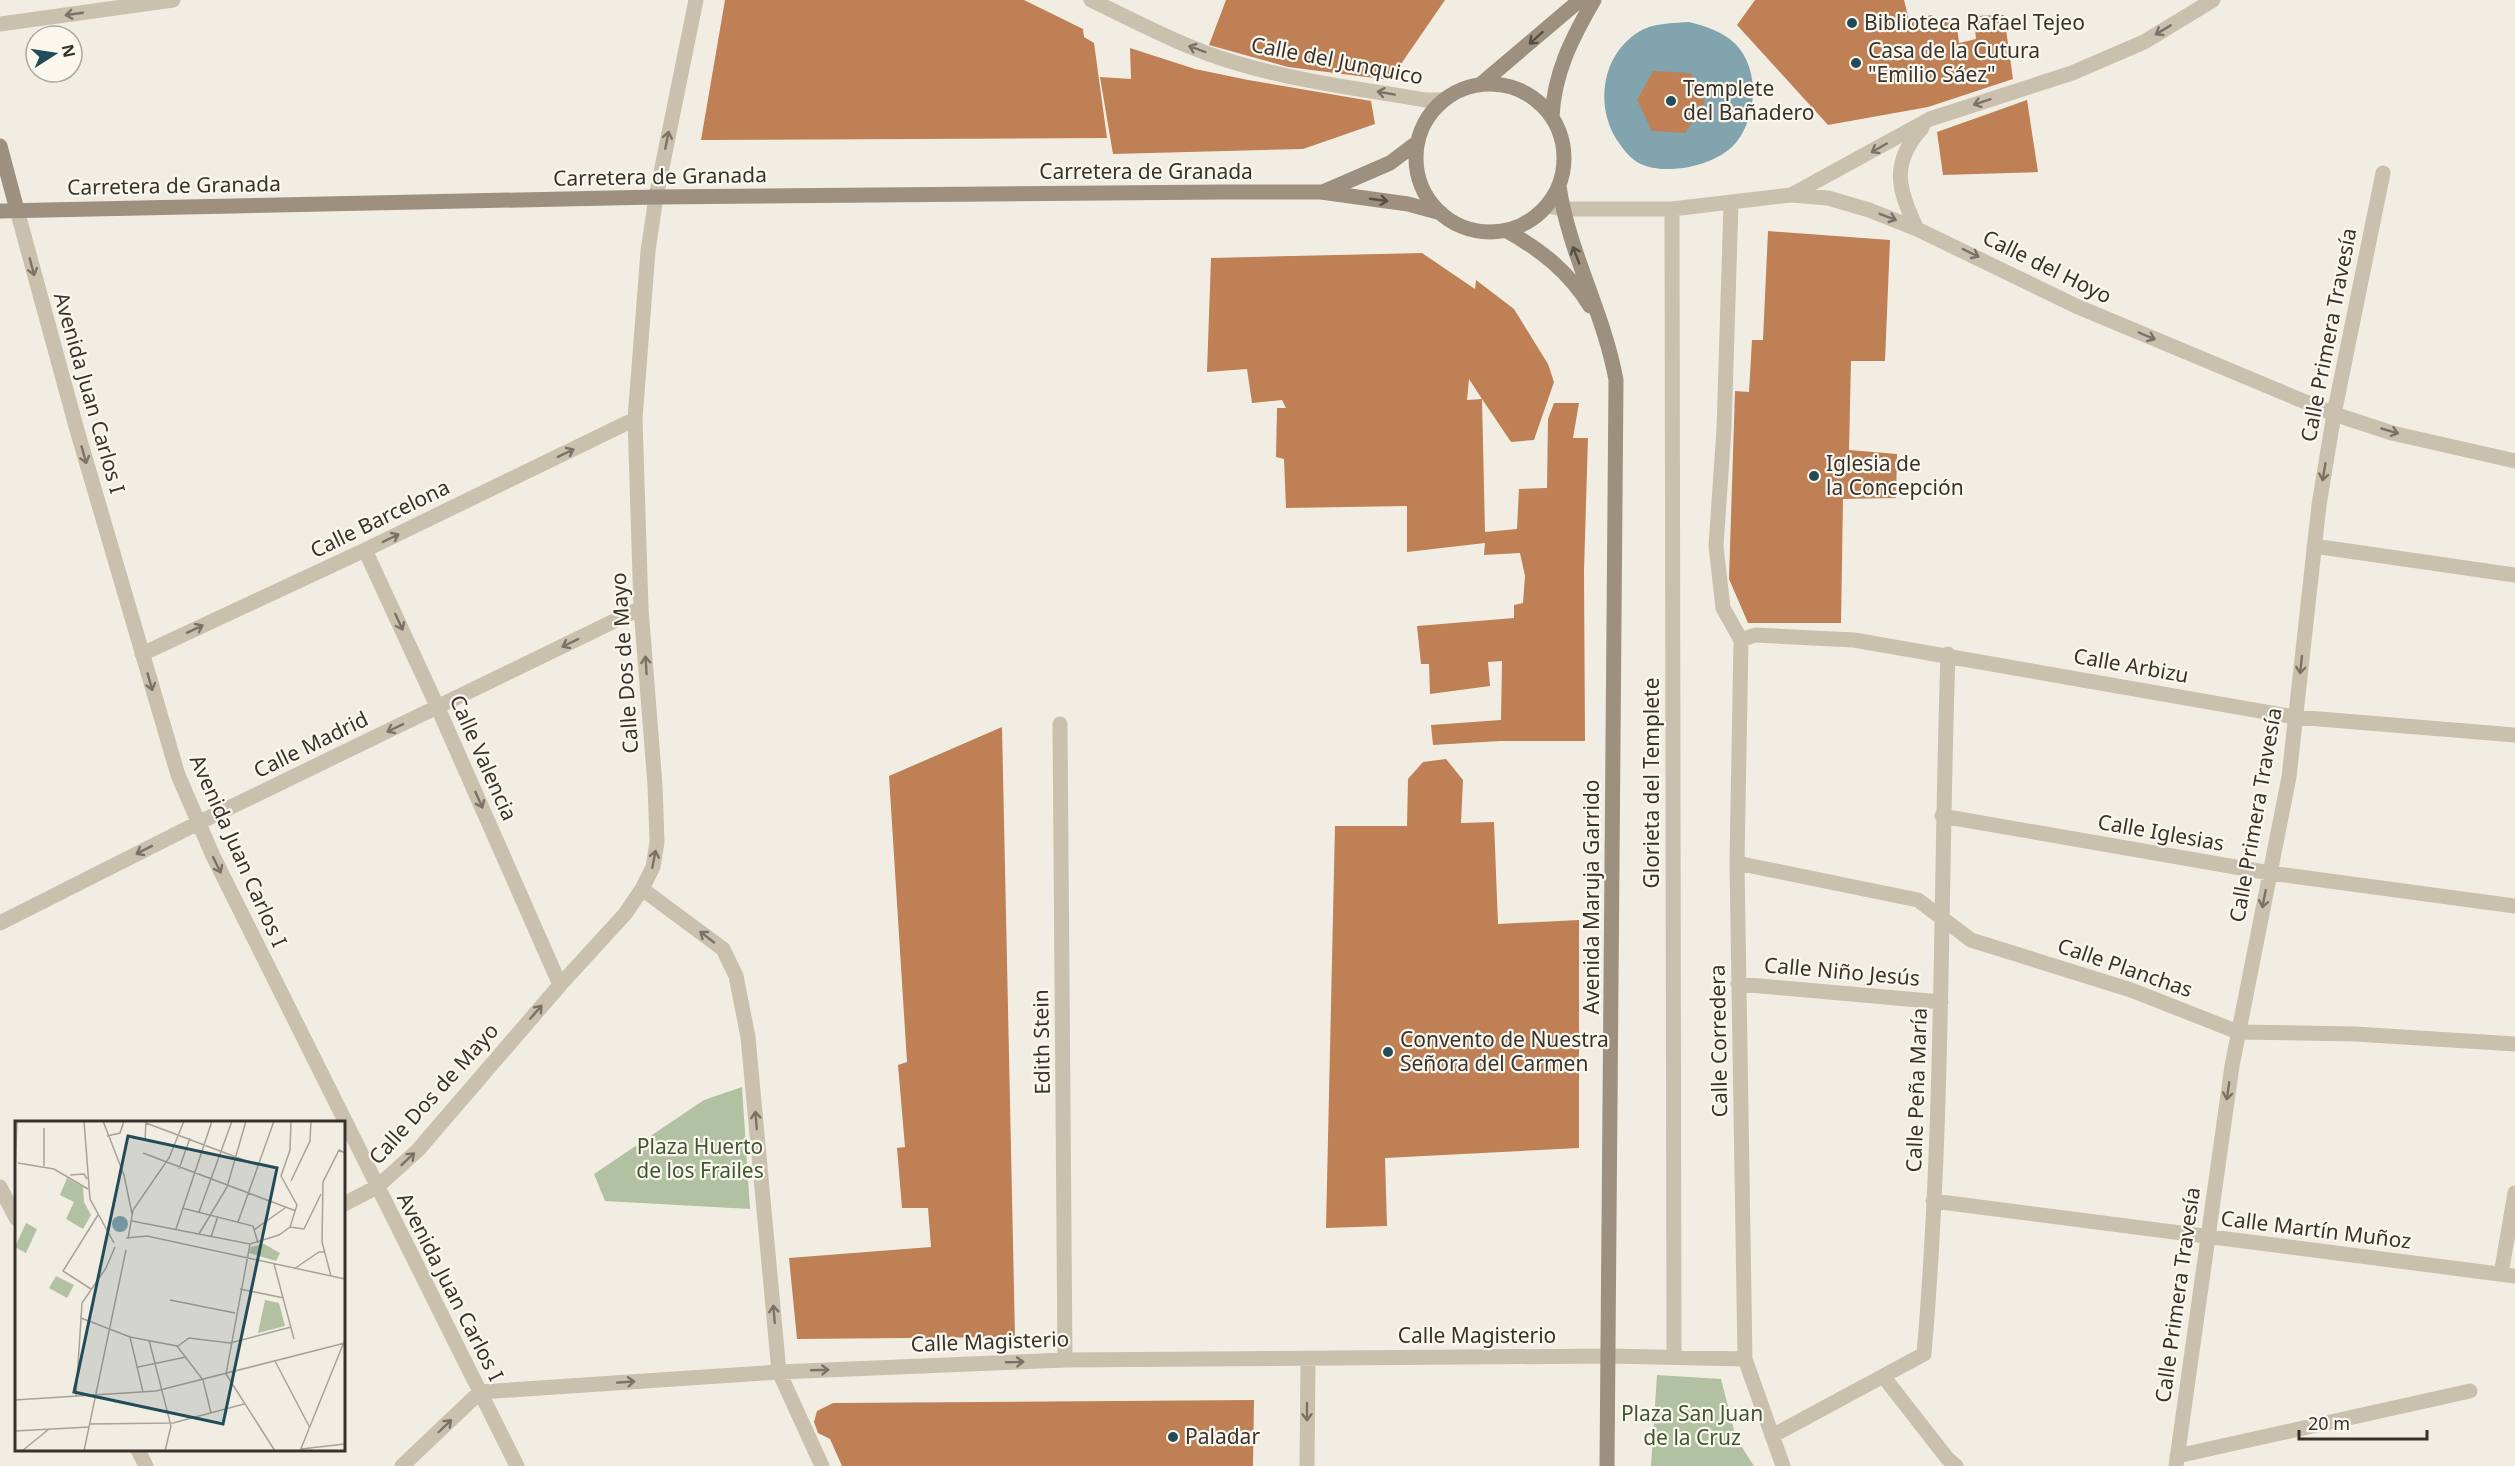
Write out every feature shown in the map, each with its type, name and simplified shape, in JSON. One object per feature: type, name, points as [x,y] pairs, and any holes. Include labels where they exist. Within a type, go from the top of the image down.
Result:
[{"type":"main road","points":[[1481,84],[1580,0]]},
{"type":"main road","points":[[1552,117],[1558,72],[1572,38],[1593,0]]},
{"type":"main road","points":[[1481,84],[1505,85],[1527,94],[1552,117],[1564,150],[1559,186],[1547,206],[1525,224],[1507,231],[1483,232],[1461,226],[1441,213],[1425,193],[1420,180],[1417,162],[1418,142],[1430,115],[1444,100],[1461,90],[1481,84]]},
{"type":"main road","name":"Carretera de Granada","points":[[1321,192],[1390,164],[1418,142]]},
{"type":"main road","name":"Avenida Juan Carlos I","points":[[0,146],[17,210]]},
{"type":"main road","name":"Avenida Maruja Garrido","points":[[1559,186],[1575,253],[1604,330],[1616,380],[1610,1356],[1607,1466]]},
{"type":"main road","name":"Carretera de Granada","points":[[0,211],[656,197],[1321,192],[1408,204],[1441,213]]},
{"type":"main road","name":"Avenida Maruja Garrido","points":[[1507,231],[1549,256],[1581,292],[1604,330]]},
{"type":"street","points":[[0,24],[173,0]]},
{"type":"street","name":"Calle Dos de Mayo","points":[[345,1203],[377,1187],[418,1150],[560,985],[625,914],[642,889],[653,867],[657,842],[641,608],[635,419],[648,251],[656,197],[696,0]]},
{"type":"street","name":"Calle del Junquico","points":[[1091,0],[1188,46],[1280,75],[1425,100],[1444,100]]},
{"type":"street","points":[[1791,195],[1930,119],[2072,73],[2144,42],[2212,0]]},
{"type":"street","points":[[1917,229],[1902,198],[1900,171],[1908,143],[1930,119]]},
{"type":"street","name":"Calle Primera Travesía","points":[[2176,1461],[2238,1032],[2289,777],[2314,546],[2334,414],[2383,173]]},
{"type":"street","name":"Calle del Hoyo","points":[[1547,206],[1563,209],[1672,209],[1731,204],[1791,195],[1828,198],[1869,210],[1917,229],[2076,306],[2334,414],[2392,433],[2515,461]]},
{"type":"street","points":[[1731,204],[1724,429],[1716,546],[1723,608],[1741,640]]},
{"type":"street","name":"Glorieta del Templete","points":[[1672,209],[1674,1357]]},
{"type":"street","name":"Avenida Juan Carlos I","points":[[17,210],[178,776],[198,823],[345,1121]]},
{"type":"street","name":"Calle Barcelona","points":[[142,654],[365,550],[635,419]]},
{"type":"street","points":[[2314,546],[2515,575]]},
{"type":"street","name":"Calle Valencia","points":[[365,550],[438,708],[560,985]]},
{"type":"street","name":"Calle Madrid","points":[[0,923],[198,823],[641,608]]},
{"type":"street","name":"Calle Arbizu","points":[[1741,640],[1755,634],[1854,640],[1948,654],[2295,717],[2515,735]]},
{"type":"street","name":"Calle Corredera","points":[[1741,640],[1737,863],[1745,1359],[1783,1466]]},
{"type":"street","name":"Calle Peña María","points":[[1772,1436],[1924,1354],[1940,1106],[1942,816],[1948,654]]},
{"type":"street","name":"Edith Stein","points":[[1060,724],[1065,1360]]},
{"type":"street","name":"Calle Iglesias","points":[[1942,816],[2270,873],[2515,906]]},
{"type":"street","name":"Calle Planchas","points":[[1737,863],[1917,900],[1971,939],[2131,990],[2238,1032],[2355,1034],[2515,1044]]},
{"type":"street","points":[[642,889],[723,949],[736,976],[748,1037],[779,1372],[822,1466]]},
{"type":"street","name":"Calle Niño Jesús","points":[[1738,984],[1941,1002]]},
{"type":"street","name":"Avenida Juan Carlos I","points":[[345,1122],[517,1466]]},
{"type":"street","points":[[0,1187],[15,1216]]},
{"type":"street","points":[[2508,1275],[2515,1193]]},
{"type":"street","name":"Calle Martín Muñoz","points":[[1933,1201],[2508,1275]]},
{"type":"street","name":"Calle Magisterio","points":[[480,1392],[779,1372],[1065,1360],[1610,1356],[1745,1359]]},
{"type":"street","points":[[1307,1466],[1308,1358]]},
{"type":"street","points":[[1883,1376],[1956,1466]]},
{"type":"street","points":[[2176,1461],[2470,1391]]},
{"type":"street","points":[[402,1466],[480,1392]]},
{"type":"street","points":[[139,1451],[146,1466]]},
{"type":"green space","name":"Plaza Huerto de los Frailes","points":[[742,1087],[750,1209],[605,1201],[594,1174],[704,1100]]},
{"type":"green space","name":"Plaza San Juan de la Cruz","points":[[1657,1375],[1721,1379],[1736,1438],[1754,1466],[1651,1466]]},
{"type":"water","points":[[1689,22],[1721,34],[1740,49],[1751,74],[1753,88],[1750,116],[1738,140],[1709,161],[1682,168],[1646,166],[1627,154],[1611,128],[1604,96],[1606,80],[1619,50],[1630,38],[1649,27]]},
{"type":"building","points":[[725,0],[1024,0],[1083,29],[1084,37],[1094,43],[1107,138],[701,140]]},
{"type":"building","points":[[1226,0],[1445,0],[1390,80],[1288,67],[1209,45]]},
{"type":"building","name":"Casa de la Cutura \"Emilio Sáez\"","points":[[1755,0],[1904,0],[1909,20],[1932,15],[1934,22],[1956,19],[1959,43],[1976,39],[1974,16],[2004,15],[2013,79],[1928,107],[1828,125],[1737,25]]},
{"type":"building","points":[[1130,48],[1195,69],[1371,101],[1375,124],[1303,149],[1113,154],[1100,77],[1131,79]]},
{"type":"building","name":"Templete del Bañadero","points":[[1653,71],[1691,73],[1705,102],[1685,133],[1652,131],[1637,100]]},
{"type":"building","points":[[2027,100],[2038,172],[1943,175],[1937,132]]},
{"type":"building","name":"Iglesia de la Concepción","points":[[1768,231],[1890,240],[1885,361],[1851,361],[1849,450],[1897,454],[1896,498],[1843,499],[1841,623],[1748,623],[1729,579],[1735,391],[1749,392],[1752,340],[1763,340]]},
{"type":"building","points":[[1422,253],[1475,289],[1476,280],[1514,309],[1548,364],[1554,382],[1534,440],[1511,442],[1482,399],[1485,532],[1517,529],[1519,489],[1547,488],[1548,419],[1554,403],[1579,403],[1573,438],[1588,438],[1584,571],[1585,741],[1500,741],[1433,745],[1431,725],[1501,720],[1502,661],[1488,662],[1490,686],[1430,694],[1429,664],[1421,664],[1417,626],[1514,618],[1514,605],[1523,603],[1525,576],[1520,553],[1484,555],[1485,543],[1407,552],[1407,506],[1286,508],[1284,459],[1276,457],[1277,408],[1286,408],[1282,400],[1252,403],[1247,369],[1207,372],[1211,258]],"holes":[[[1469,379],[1482,399],[1467,400]]]},
{"type":"building","points":[[1002,727],[1015,1337],[797,1339],[789,1258],[931,1247],[928,1208],[902,1208],[897,1148],[905,1147],[898,1065],[907,1062],[889,776]]},
{"type":"building","name":"Convento de Nuestra Señora del Carmen","points":[[1446,759],[1463,780],[1461,823],[1494,822],[1498,924],[1579,920],[1579,1148],[1385,1158],[1387,1226],[1326,1228],[1335,826],[1407,826],[1408,779],[1423,762]]},
{"type":"building","points":[[1254,1400],[1253,1466],[842,1466],[830,1439],[818,1433],[814,1422],[817,1411],[833,1403]]},
{"type":"place","name":"Biblioteca Rafael Tejeo","points":[[1852,23]]},
{"type":"place","name":"Casa de la Cutura \"Emilio Sáez\"","points":[[1856,63]]},
{"type":"place","name":"Templete del Bañadero","points":[[1671,101]]},
{"type":"place","name":"Iglesia de la Concepción","points":[[1814,476]]},
{"type":"place","name":"Convento de Nuestra Señora del Carmen","points":[[1388,1052]]},
{"type":"place","name":"Paladar","points":[[1173,1437]]}]
